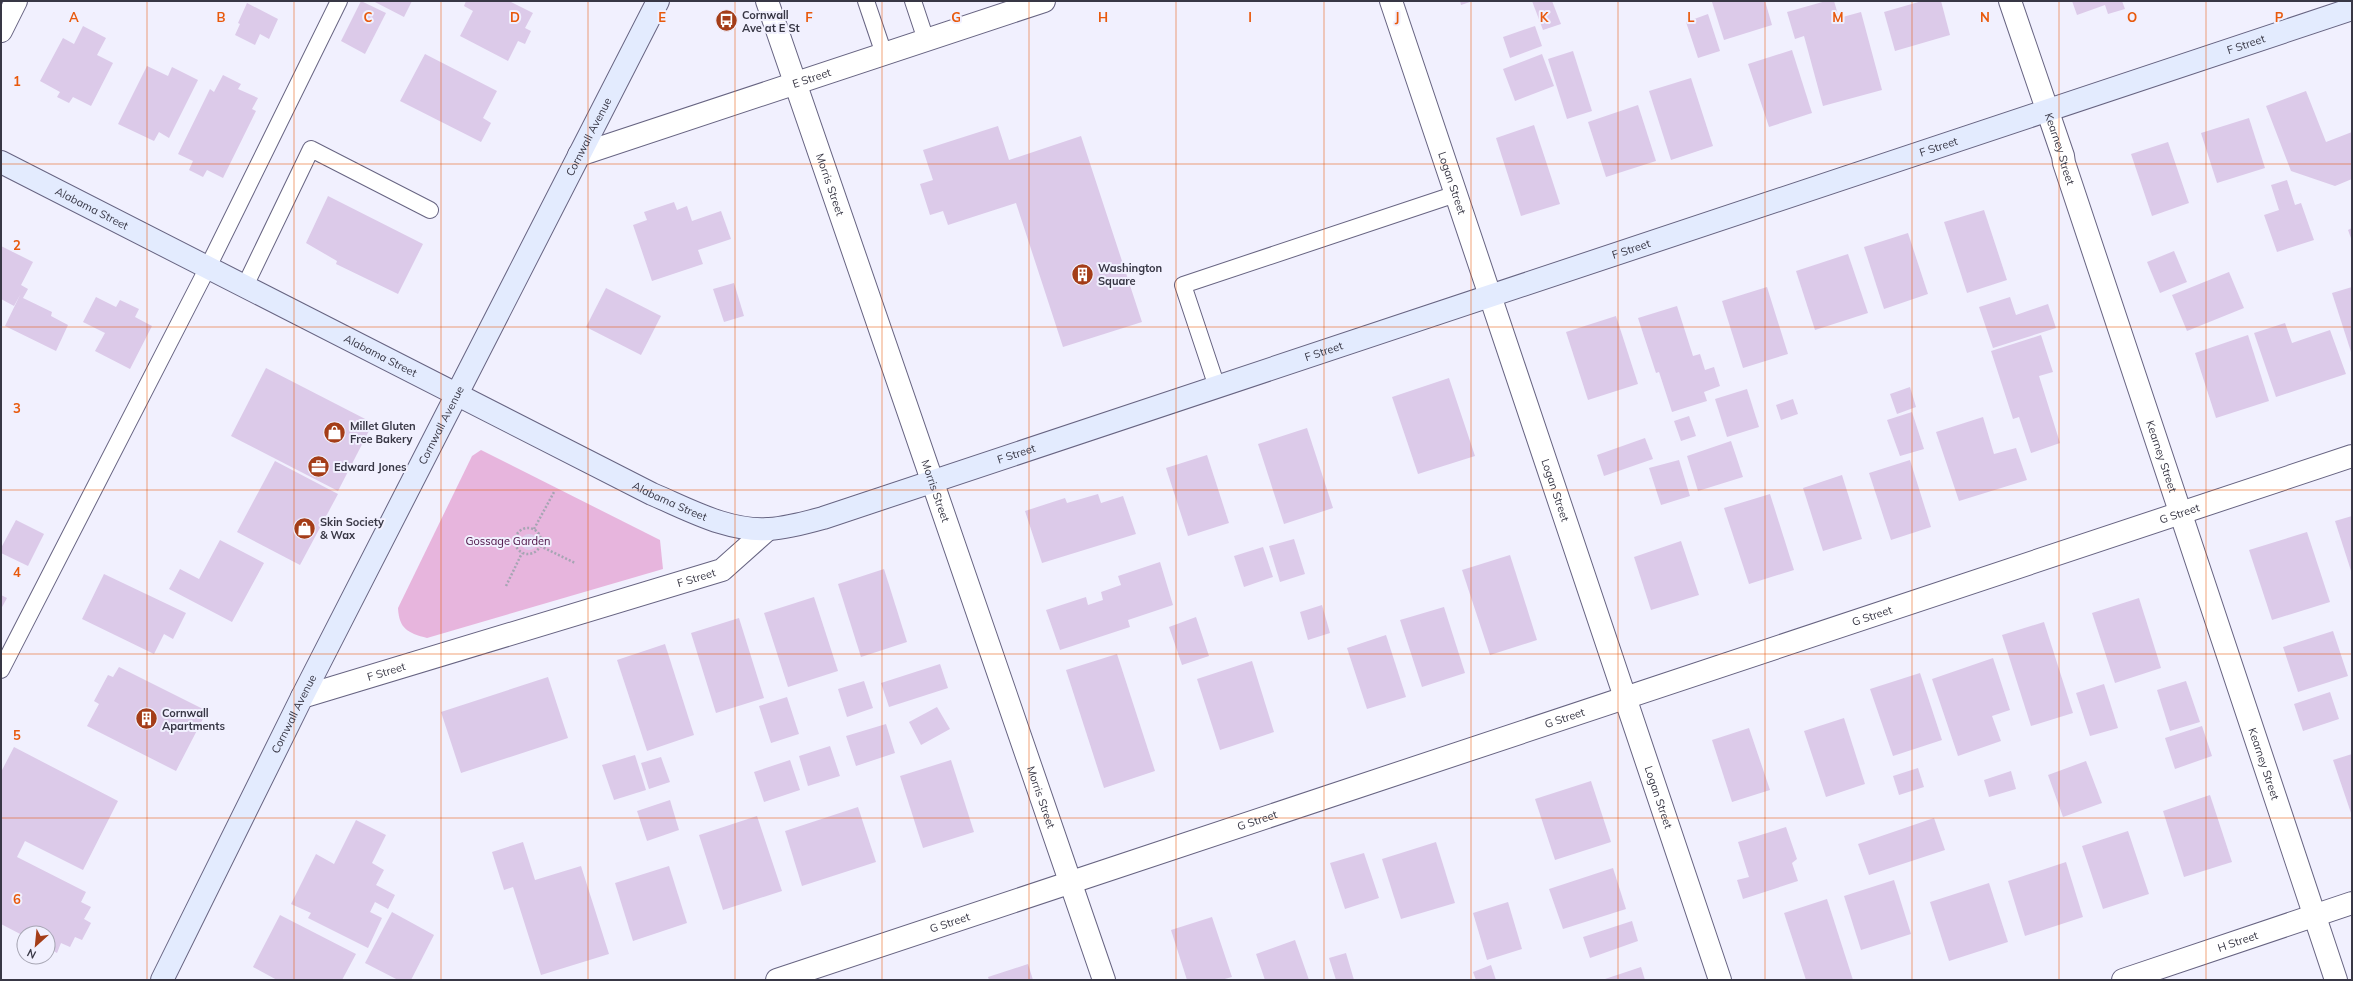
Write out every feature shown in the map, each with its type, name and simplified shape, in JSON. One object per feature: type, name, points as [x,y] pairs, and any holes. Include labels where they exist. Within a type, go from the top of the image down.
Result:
[{"type":"street","points":[[1,31],[16,1]]},
{"type":"street","name":"Cornwall Avenue","points":[[162,980],[302,697],[658,1]]},
{"type":"street","name":"Morris Street","points":[[767,1],[1104,980]]},
{"type":"street","name":"E Street","points":[[579,155],[1044,1]]},
{"type":"street","name":"Logan Street","points":[[1391,1],[1720,980]]},
{"type":"street","name":"Kearney Street","points":[[2010,1],[2046,111],[2063,156],[2064,163],[2336,980]]},
{"type":"street","name":"F Street","points":[[302,697],[722,570],[768,529],[788,527],[823,518],[2352,9]]},
{"type":"street","name":"Alabama Street","points":[[1,162],[652,494],[731,525],[750,529],[768,529]]},
{"type":"street","name":"G Street","points":[[777,980],[2352,456]]},
{"type":"street","name":"H Street","points":[[2123,980],[2352,904]]},
{"type":"lane","points":[[1,670],[208,267],[339,1]]},
{"type":"lane","points":[[866,1],[884,54]]},
{"type":"lane","points":[[913,1],[926,40]]},
{"type":"lane","points":[[245,286],[311,150],[430,210]]},
{"type":"lane","points":[[1217,387],[1183,285],[1456,194]]},
{"type":"path","points":[[534,529],[554,492]]},
{"type":"path","points":[[523,528],[534,529],[540,536],[540,546],[533,553],[522,553],[515,544],[515,537],[523,528]]},
{"type":"path","points":[[540,546],[575,564]]},
{"type":"path","points":[[506,586],[522,553]]},
{"type":"green space","name":"Gossage Garden","points":[[481,450],[660,540],[663,569],[427,638],[410,632],[400,621],[398,608],[472,456]]},
{"type":"building","points":[[361,1],[386,13],[365,54],[341,41]]},
{"type":"building","points":[[373,1],[412,1],[404,17]]},
{"type":"building","points":[[466,1],[509,1],[533,13],[525,28],[531,31],[525,44],[518,41],[508,61],[460,36],[473,11],[464,6]]},
{"type":"building","points":[[1460,1],[1473,1],[1461,5]]},
{"type":"building","points":[[1532,1],[1552,1],[1561,24],[1543,30]]},
{"type":"building","points":[[1765,1],[1772,25],[1724,40],[1712,2]]},
{"type":"building","points":[[1826,1],[1834,1],[1839,18],[1861,12],[1882,90],[1823,106],[1804,36],[1795,39],[1787,12]]},
{"type":"building","points":[[1922,1],[1941,1],[1950,35],[1895,51],[1884,12]]},
{"type":"building","points":[[2072,1],[2122,1],[2125,9],[2108,14],[2105,5],[2077,15]]},
{"type":"building","points":[[247,3],[278,19],[269,39],[260,34],[255,45],[235,35],[240,24],[238,23]]},
{"type":"building","points":[[1708,14],[1720,51],[1698,58],[1686,22]]},
{"type":"building","points":[[83,26],[106,38],[97,55],[113,63],[91,106],[73,97],[69,103],[57,97],[60,92],[40,81],[63,38],[74,44]]},
{"type":"building","points":[[1535,26],[1542,46],[1510,58],[1503,37]]},
{"type":"building","points":[[1792,50],[1812,113],[1769,127],[1748,64]]},
{"type":"building","points":[[1573,51],[1592,111],[1567,119],[1548,59]]},
{"type":"building","points":[[425,54],[497,91],[483,118],[491,123],[481,142],[400,101]]},
{"type":"building","points":[[1542,54],[1554,86],[1515,101],[1503,69]]},
{"type":"building","points":[[147,66],[168,76],[172,67],[198,80],[169,138],[159,132],[154,141],[118,124]]},
{"type":"building","points":[[223,75],[241,84],[238,89],[258,98],[252,109],[256,111],[223,178],[207,170],[203,177],[189,170],[193,161],[178,154],[210,89],[214,92]]},
{"type":"building","points":[[1691,78],[1713,146],[1671,160],[1649,91]]},
{"type":"building","points":[[2306,91],[2326,142],[2352,132],[2352,179],[2335,186],[2291,171],[2266,106]]},
{"type":"building","points":[[1638,105],[1656,161],[1606,177],[1588,122]]},
{"type":"building","points":[[2249,118],[2265,168],[2217,183],[2201,133]]},
{"type":"building","points":[[1534,125],[1560,204],[1521,216],[1496,138]]},
{"type":"building","name":"Washington Square","points":[[998,126],[1009,160],[1081,136],[1142,322],[1063,347],[1016,203],[948,225],[943,211],[930,215],[920,184],[933,180],[923,150]]},
{"type":"building","points":[[2168,142],[2189,203],[2152,216],[2131,154]]},
{"type":"building","points":[[2287,180],[2295,205],[2301,203],[2314,240],[2277,252],[2264,215],[2279,210],[2271,185]]},
{"type":"building","points":[[328,196],[423,244],[398,294],[336,264],[337,261],[306,243]]},
{"type":"building","points":[[674,202],[677,210],[687,206],[692,221],[721,211],[731,239],[698,250],[703,264],[652,281],[633,225],[647,220],[644,212]]},
{"type":"building","points":[[1984,210],[2007,280],[1967,293],[1944,222]]},
{"type":"building","points":[[2352,228],[2352,241],[2348,230]]},
{"type":"building","points":[[1908,233],[1928,294],[1884,309],[1864,247]]},
{"type":"building","points":[[1,246],[33,262],[21,285],[28,289],[23,298],[52,312],[51,316],[68,325],[56,351],[5,326],[20,295],[14,306],[1,299]]},
{"type":"building","points":[[2174,251],[2187,282],[2160,293],[2147,262]]},
{"type":"building","points":[[1848,254],[1868,313],[1815,330],[1796,271]]},
{"type":"building","points":[[2229,272],[2244,308],[2187,331],[2172,295]]},
{"type":"building","points":[[734,283],[744,316],[724,322],[713,289]]},
{"type":"building","points":[[1767,287],[1788,354],[1743,368],[1722,301]]},
{"type":"building","points":[[2352,287],[2352,355],[2332,293]]},
{"type":"building","points":[[606,288],[661,316],[641,355],[586,327]]},
{"type":"building","points":[[96,297],[116,307],[120,300],[139,309],[135,317],[152,326],[130,369],[95,351],[105,333],[83,322]]},
{"type":"building","points":[[2010,297],[2016,315],[2048,304],[2056,328],[1993,348],[1979,307]]},
{"type":"building","points":[[1677,306],[1693,356],[1700,354],[1705,370],[1714,367],[1720,386],[1704,392],[1707,401],[1672,412],[1659,372],[1656,373],[1638,318]]},
{"type":"building","points":[[1616,316],[1638,384],[1588,400],[1566,332]]},
{"type":"building","points":[[2285,323],[2292,343],[2330,330],[2346,374],[2276,397],[2254,333]]},
{"type":"building","points":[[2041,335],[2053,372],[2039,376],[2060,443],[2031,453],[2019,417],[2013,419],[1991,351]]},
{"type":"building","points":[[2248,335],[2269,401],[2216,418],[2195,353]]},
{"type":"building","points":[[266,368],[373,423],[338,491],[231,436]]},
{"type":"building","points":[[1449,378],[1475,456],[1418,474],[1392,397]]},
{"type":"building","points":[[1910,387],[1916,407],[1897,414],[1890,394]]},
{"type":"building","points":[[1747,389],[1759,427],[1727,437],[1715,399]]},
{"type":"building","points":[[1793,399],[1798,414],[1781,420],[1776,405]]},
{"type":"building","points":[[1912,412],[1924,449],[1900,456],[1887,420]]},
{"type":"building","points":[[1689,416],[1696,436],[1681,441],[1674,421]]},
{"type":"building","points":[[1983,417],[1994,454],[2016,448],[2027,480],[1959,501],[1936,432]]},
{"type":"building","points":[[1307,428],[1333,508],[1284,524],[1258,444]]},
{"type":"building","points":[[1645,438],[1653,459],[1604,476],[1597,455]]},
{"type":"building","points":[[1731,441],[1743,477],[1698,491],[1687,456]]},
{"type":"building","points":[[1207,455],[1229,523],[1188,536],[1166,468]]},
{"type":"building","points":[[1679,460],[1690,496],[1661,505],[1649,468]]},
{"type":"building","points":[[1910,460],[1931,527],[1891,540],[1869,473]]},
{"type":"building","points":[[275,461],[338,494],[300,565],[237,532]]},
{"type":"building","points":[[1842,475],[1862,539],[1823,551],[1803,488]]},
{"type":"building","points":[[1098,494],[1101,503],[1123,496],[1136,534],[1042,563],[1025,511],[1065,498],[1067,503]]},
{"type":"building","points":[[1770,494],[1794,570],[1749,584],[1724,508]]},
{"type":"building","points":[[2352,516],[2352,574],[2335,521]]},
{"type":"building","points":[[16,520],[44,534],[28,566],[1,553],[1,548]]},
{"type":"building","points":[[2307,532],[2330,602],[2272,620],[2249,550]]},
{"type":"building","points":[[529,534],[536,539],[537,542],[532,549],[529,550],[522,545],[521,542],[526,535]]},
{"type":"building","points":[[1294,539],[1305,574],[1280,582],[1269,546]]},
{"type":"building","points":[[220,540],[264,563],[232,622],[169,589],[180,569],[199,579]]},
{"type":"building","points":[[1681,541],[1699,595],[1651,610],[1634,557]]},
{"type":"building","points":[[1263,547],[1273,577],[1244,587],[1234,556]]},
{"type":"building","points":[[1510,555],[1537,640],[1490,655],[1462,570]]},
{"type":"building","points":[[1160,562],[1173,605],[1128,620],[1130,627],[1060,650],[1046,610],[1086,597],[1088,605],[1103,600],[1101,592],[1121,585],[1118,576]]},
{"type":"building","points":[[884,569],[907,642],[861,657],[838,584]]},
{"type":"building","points":[[104,574],[186,613],[173,639],[164,634],[154,654],[82,619]]},
{"type":"building","points":[[1,595],[7,598],[1,609]]},
{"type":"building","points":[[814,597],[838,671],[788,687],[764,613]]},
{"type":"building","points":[[2139,598],[2161,668],[2115,683],[2092,613]]},
{"type":"building","points":[[1322,605],[1330,633],[1308,640],[1300,612]]},
{"type":"building","points":[[1444,607],[1465,673],[1422,687],[1400,620]]},
{"type":"building","points":[[1196,617],[1209,656],[1182,665],[1169,627]]},
{"type":"building","points":[[739,618],[764,698],[716,713],[691,633]]},
{"type":"building","points":[[2044,622],[2073,713],[2031,726],[2002,635]]},
{"type":"building","points":[[2333,631],[2348,676],[2298,692],[2283,647]]},
{"type":"building","points":[[1386,635],[1406,697],[1367,709],[1347,648]]},
{"type":"building","points":[[665,644],[694,735],[647,751],[617,660]]},
{"type":"building","points":[[1117,654],[1155,771],[1104,788],[1066,670]]},
{"type":"building","points":[[1993,658],[2010,710],[1992,716],[2001,741],[1958,756],[1932,679]]},
{"type":"building","points":[[1252,661],[1274,732],[1220,750],[1197,679]]},
{"type":"building","points":[[940,664],[948,688],[889,707],[881,683]]},
{"type":"building","name":"Cornwall Apartments","points":[[119,667],[207,711],[176,771],[87,726],[99,704],[94,701],[108,675],[113,677]]},
{"type":"building","points":[[1920,673],[1942,740],[1893,756],[1870,689]]},
{"type":"building","points":[[548,677],[568,738],[461,773],[441,712]]},
{"type":"building","points":[[864,681],[873,708],[847,717],[838,689]]},
{"type":"building","points":[[2186,681],[2200,722],[2170,731],[2157,690]]},
{"type":"building","points":[[2104,684],[2118,728],[2090,736],[2076,693]]},
{"type":"building","points":[[2330,692],[2339,719],[2303,731],[2294,704]]},
{"type":"building","points":[[787,697],[799,734],[771,743],[759,706]]},
{"type":"building","points":[[937,707],[950,729],[921,745],[909,722]]},
{"type":"building","points":[[1844,718],[1865,784],[1826,797],[1804,731]]},
{"type":"building","points":[[886,724],[895,753],[856,766],[846,736]]},
{"type":"building","points":[[2202,726],[2212,756],[2175,769],[2165,738]]},
{"type":"building","points":[[1749,728],[1770,790],[1732,802],[1712,740]]},
{"type":"building","points":[[830,746],[840,776],[808,786],[799,756]]},
{"type":"building","points":[[14,747],[118,801],[83,870],[25,841],[17,857],[86,892],[81,902],[91,907],[84,919],[91,923],[82,940],[75,937],[70,947],[61,943],[57,953],[56,925],[16,925],[16,932],[1,924],[1,772]]},
{"type":"building","points":[[2352,754],[2352,816],[2333,760]]},
{"type":"building","points":[[635,755],[646,790],[614,800],[602,765]]},
{"type":"building","points":[[661,757],[670,782],[649,789],[641,763]]},
{"type":"building","points":[[790,760],[800,790],[764,802],[754,772]]},
{"type":"building","points":[[951,760],[974,832],[923,848],[900,776]]},
{"type":"building","points":[[2086,761],[2102,803],[2063,817],[2048,775]]},
{"type":"building","points":[[1918,768],[1924,787],[1899,795],[1893,776]]},
{"type":"building","points":[[2011,771],[2016,789],[1989,797],[1984,780]]},
{"type":"building","points":[[1591,781],[1611,842],[1555,860],[1535,799]]},
{"type":"building","points":[[2210,795],[2232,862],[2184,877],[2163,811]]},
{"type":"building","points":[[670,800],[679,830],[647,841],[637,811]]},
{"type":"building","points":[[858,807],[876,862],[802,886],[785,831]]},
{"type":"building","points":[[757,816],[782,891],[723,910],[699,835]]},
{"type":"building","points":[[1934,818],[1945,850],[1869,875],[1858,844]]},
{"type":"building","points":[[356,820],[386,835],[372,863],[384,870],[376,885],[395,895],[388,909],[375,902],[370,912],[382,918],[368,948],[308,918],[311,913],[291,904],[316,854],[334,864]]},
{"type":"building","points":[[1786,827],[1797,859],[1792,863],[1798,881],[1743,899],[1737,880],[1749,877],[1738,842]]},
{"type":"building","points":[[2128,831],[2149,894],[2103,909],[2082,846]]},
{"type":"building","points":[[523,842],[535,880],[581,866],[609,954],[541,975],[513,887],[504,890],[492,852]]},
{"type":"building","points":[[1436,842],[1455,903],[1401,919],[1382,859]]},
{"type":"building","points":[[1364,853],[1379,898],[1345,909],[1330,863]]},
{"type":"building","points":[[2066,862],[2083,917],[2025,936],[2008,881]]},
{"type":"building","points":[[669,866],[687,923],[633,941],[615,883]]},
{"type":"building","points":[[1613,868],[1626,909],[1563,929],[1549,889]]},
{"type":"building","points":[[1894,880],[1911,934],[1861,950],[1844,896]]},
{"type":"building","points":[[1989,883],[2008,942],[1949,961],[1930,902]]},
{"type":"building","points":[[1827,899],[1853,980],[1806,980],[1784,913]]},
{"type":"building","points":[[1508,902],[1522,949],[1487,960],[1473,913]]},
{"type":"building","points":[[392,912],[434,935],[411,980],[398,980],[365,963]]},
{"type":"building","points":[[280,915],[356,954],[342,980],[277,980],[253,967]]},
{"type":"building","points":[[1212,917],[1232,977],[1221,980],[1187,980],[1171,930]]},
{"type":"building","points":[[1632,921],[1638,941],[1590,958],[1583,937]]},
{"type":"building","points":[[1295,940],[1309,980],[1265,980],[1256,954]]},
{"type":"building","points":[[1346,953],[1354,980],[1336,980],[1329,958]]},
{"type":"building","points":[[1028,964],[1033,980],[989,980],[988,977]]},
{"type":"building","points":[[1491,965],[1496,980],[1476,980],[1473,972]]},
{"type":"building","points":[[1641,967],[1645,980],[1602,980]]},
{"type":"place","name":"Cornwall Ave at E St","points":[[726,21]]},
{"type":"place","name":"Washington Square","points":[[1083,274]]},
{"type":"place","name":"Millet Gluten Free Bakery","points":[[335,432]]},
{"type":"place","name":"Edward Jones","points":[[319,467]]},
{"type":"place","name":"Skin Society & Wax","points":[[304,528]]},
{"type":"place","name":"Cornwall Apartments","points":[[147,719]]}]
